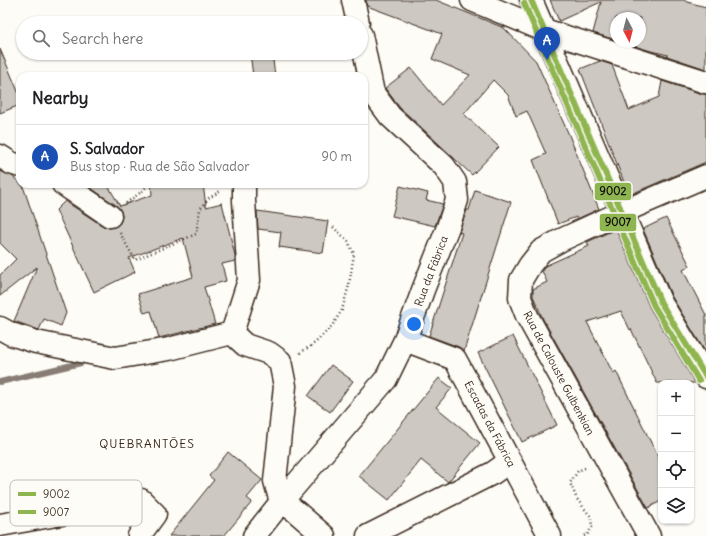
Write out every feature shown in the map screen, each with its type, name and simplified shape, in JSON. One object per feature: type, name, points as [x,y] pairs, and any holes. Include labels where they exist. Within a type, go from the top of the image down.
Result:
[{"type":"street","points":[[354,0],[357,16]]},
{"type":"street","points":[[472,0],[544,30],[706,82]]},
{"type":"street","points":[[531,0],[661,303],[706,377]]},
{"type":"street","name":"Rua da Fábrica","points":[[254,536],[281,502],[386,379],[405,340],[457,200],[455,182],[444,166],[390,116],[373,93],[366,60]]},
{"type":"street","points":[[0,156],[16,165]]},
{"type":"street","name":"Rua de Calouste Gulbenkian","points":[[644,534],[605,457],[527,316],[520,298],[521,280],[541,251],[561,240],[622,212],[706,176]]},
{"type":"street","points":[[69,188],[110,216]]},
{"type":"street","points":[[232,333],[249,280],[244,188]]},
{"type":"street","points":[[0,328],[11,334],[36,342],[115,358],[169,349],[232,333]]},
{"type":"street","points":[[232,333],[245,345],[269,353],[280,361],[285,386],[274,481],[281,502],[294,510],[324,536]]},
{"type":"street","name":"Escadas da Fábrica","points":[[405,340],[455,358],[550,536]]},
{"type":"street","points":[[368,536],[493,473],[510,461]]},
{"type":"street","points":[[139,536],[155,514],[142,501]]},
{"type":"street","points":[[0,525],[10,523]]},
{"type":"path","points":[[145,188],[110,216],[135,260],[196,234],[200,209],[209,198],[221,191],[222,188]]},
{"type":"path","points":[[280,361],[300,353],[315,343],[332,326],[342,310],[350,285],[354,254],[348,241],[332,226]]},
{"type":"path","points":[[584,536],[587,535],[592,527],[591,517],[578,499],[570,483],[578,471],[605,457]]},
{"type":"building","points":[[366,0],[436,0],[504,28],[536,61],[569,135],[599,209],[577,219],[576,217],[558,224],[533,160],[546,154],[527,111],[516,116],[508,95],[493,80],[464,114],[499,147],[472,175],[400,108],[385,88],[411,68],[441,105],[470,75],[432,59],[442,34],[367,6]]},
{"type":"building","points":[[550,0],[684,0],[706,7],[706,69],[667,56],[668,55],[641,48],[646,48],[646,12],[610,12],[610,38],[593,33],[601,2],[559,21]]},
{"type":"building","points":[[0,49],[16,87],[16,107],[0,113]]},
{"type":"building","points":[[251,60],[273,60],[274,72],[252,72]]},
{"type":"building","points":[[600,61],[612,65],[629,110],[659,97],[662,81],[706,94],[706,162],[629,195],[580,69]]},
{"type":"building","points":[[0,171],[12,176],[16,180],[16,188],[24,188],[66,313],[61,326],[44,319],[39,330],[14,321],[37,267],[0,296],[0,275],[16,259],[0,243]]},
{"type":"building","points":[[400,186],[428,193],[426,200],[443,204],[435,226],[392,216]]},
{"type":"building","points":[[91,188],[109,188],[120,206],[152,195],[151,188],[204,188],[206,207],[222,203],[235,255],[235,261],[222,264],[226,281],[204,287],[215,324],[159,338],[151,311],[144,313],[138,294],[193,277],[183,238],[129,258],[135,272],[94,292],[56,210],[65,201],[103,226],[109,228],[115,227],[120,223],[122,217],[121,211],[117,206]]},
{"type":"building","points":[[475,190],[511,202],[464,351],[459,347],[429,336],[462,233],[459,232],[467,210],[469,210]]},
{"type":"building","points":[[257,211],[328,221],[323,253],[279,247],[281,232],[258,229]]},
{"type":"building","points":[[666,218],[690,266],[683,270],[706,315],[706,353],[672,297],[643,229]]},
{"type":"building","points":[[616,229],[650,308],[693,380],[658,380],[657,383],[621,311],[587,322],[613,373],[616,371],[658,457],[658,503],[648,508],[543,319],[533,296],[533,289],[547,282],[542,271],[545,266],[589,246],[587,242]]},
{"type":"building","points":[[513,336],[557,425],[522,442],[478,353]]},
{"type":"building","points":[[331,365],[353,381],[330,412],[308,396]]},
{"type":"building","points":[[439,378],[452,388],[436,407],[480,443],[448,482],[421,460],[389,500],[359,476]]},
{"type":"building","points":[[228,452],[262,480],[247,498],[252,502],[224,536],[169,536],[214,480],[209,476]]},
{"type":"waterway","points":[[0,382],[81,363]]},
{"type":"transit line","name":"9002","points":[[531,0],[661,303],[706,377]]},
{"type":"transit line","name":"9007","points":[[524,3],[654,306],[699,381]]},
{"type":"place","name":"S. Salvador","points":[[547,60]]},
{"type":"district","name":"QUEBRANTÕES","points":[[147,443]]}]
